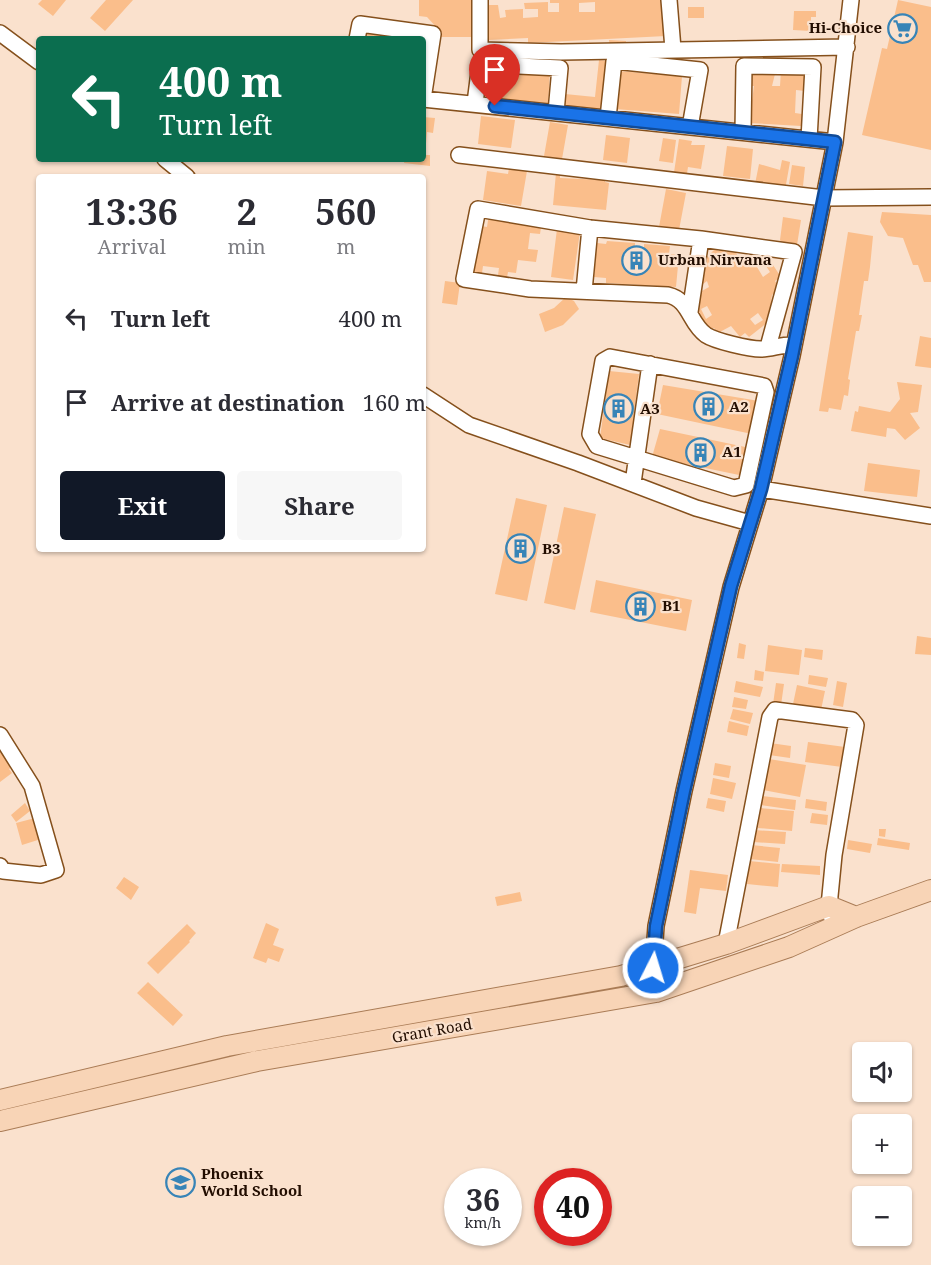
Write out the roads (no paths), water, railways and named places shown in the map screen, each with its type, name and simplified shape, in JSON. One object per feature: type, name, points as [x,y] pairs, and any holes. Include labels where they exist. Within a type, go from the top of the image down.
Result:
[{"type":"main road","name":"Grant Road","points":[[0,1121],[257,1061],[656,992],[789,947],[856,917],[931,890]]},
{"type":"main road","name":"Grant Road","points":[[0,1100],[227,1046],[612,978],[653,968],[726,944],[829,906]]},
{"type":"main road","points":[[829,906],[856,917]]},
{"type":"street","points":[[480,0],[480,50],[561,52],[847,47]]},
{"type":"street","points":[[669,0],[673,49]]},
{"type":"street","points":[[656,992],[653,968],[656,926],[731,586],[761,489],[793,351],[835,142],[851,0]]},
{"type":"street","points":[[358,36],[360,24],[433,34],[426,80]]},
{"type":"street","points":[[0,33],[36,60]]},
{"type":"street","points":[[608,118],[614,61],[700,70],[690,127]]},
{"type":"street","points":[[475,104],[480,64],[560,68],[556,112]]},
{"type":"street","points":[[743,132],[744,66],[813,67],[809,139]]},
{"type":"street","points":[[426,99],[835,142]]},
{"type":"street","points":[[459,155],[824,198],[931,197]]},
{"type":"street","points":[[169,162],[183,174]]},
{"type":"street","points":[[768,347],[794,252],[701,239],[590,228],[478,209],[464,279],[530,289],[668,295],[682,301],[707,336],[761,349],[768,347],[793,351]]},
{"type":"street","points":[[584,291],[590,228]]},
{"type":"street","points":[[690,312],[701,239]]},
{"type":"street","points":[[610,357],[762,384],[766,392],[743,487],[734,488],[637,461],[597,446],[590,434],[604,359],[610,357]]},
{"type":"street","points":[[633,483],[650,364]]},
{"type":"street","points":[[426,397],[469,425],[633,483],[696,508],[750,524]]},
{"type":"street","points":[[761,489],[931,516]]},
{"type":"street","points":[[726,944],[770,717],[775,710],[852,720],[856,725],[834,855],[829,906],[834,927]]},
{"type":"street","points":[[0,735],[32,786],[56,870],[41,875],[1,870]]},
{"type":"place","name":"Hi-Choice","points":[[903,28]]},
{"type":"place","name":"Urban Nirvana","points":[[637,260]]},
{"type":"place","name":"A2","points":[[708,407]]},
{"type":"place","name":"A3","points":[[619,409]]},
{"type":"place","name":"A1","points":[[701,452]]},
{"type":"place","name":"B3","points":[[521,549]]},
{"type":"place","name":"B1","points":[[641,606]]},
{"type":"place","name":"Phoenix World School","points":[[180,1183]]}]
